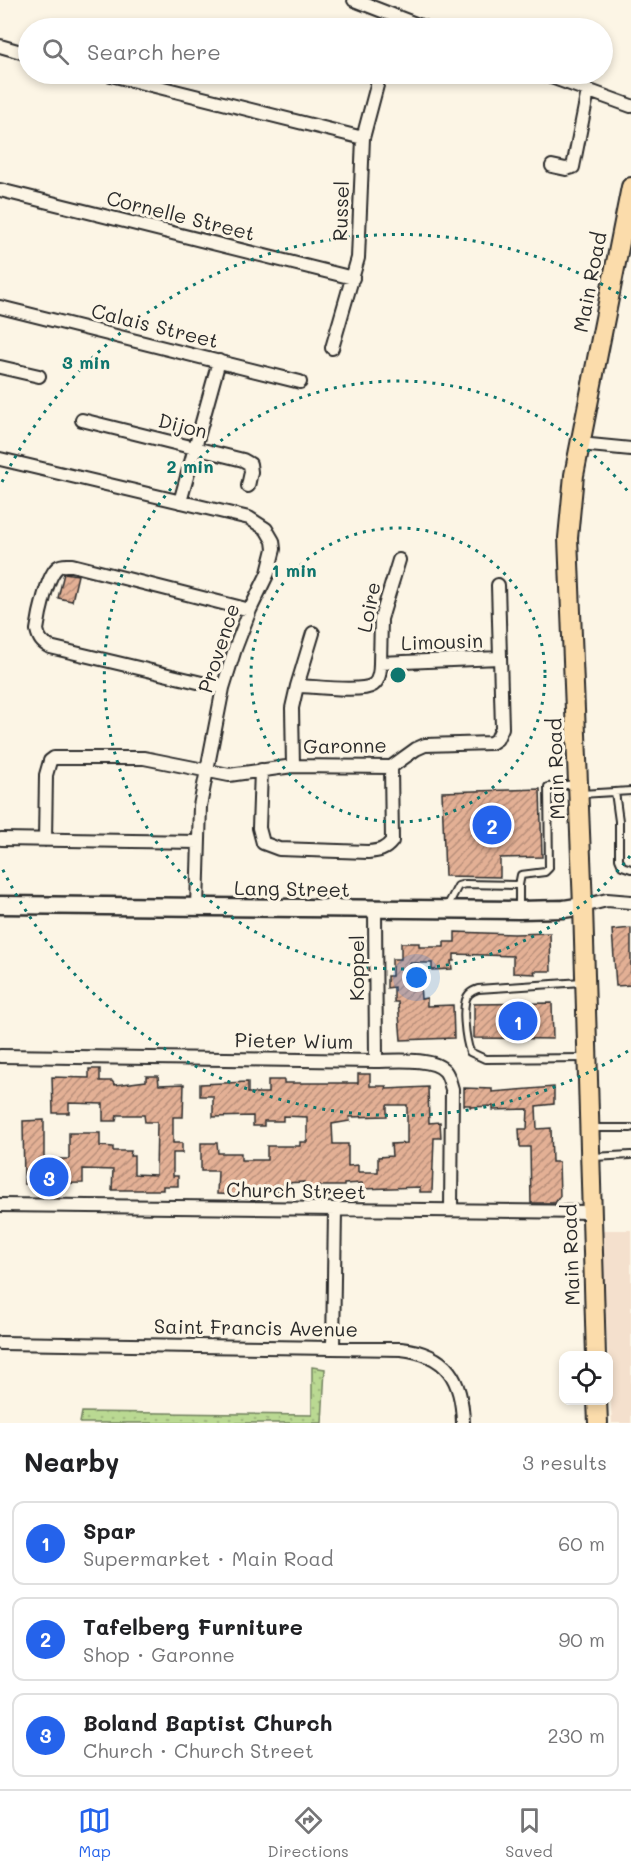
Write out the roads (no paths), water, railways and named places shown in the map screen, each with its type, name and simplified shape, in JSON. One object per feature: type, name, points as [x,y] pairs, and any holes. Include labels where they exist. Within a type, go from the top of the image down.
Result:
[{"type":"main road","name":"Main Road","points":[[596,1351],[583,906],[568,538],[574,475],[631,187]]},
{"type":"main road","points":[[597,1405],[598,1423]]},
{"type":"street","points":[[354,0],[385,18]]},
{"type":"street","points":[[0,46],[18,51]]},
{"type":"street","points":[[147,84],[363,138]]},
{"type":"street","name":"Russel","points":[[332,348],[353,278],[359,249],[363,138],[377,84]]},
{"type":"street","points":[[569,84],[631,106]]},
{"type":"street","points":[[552,166],[566,169],[573,167],[588,91]]},
{"type":"street","name":"Cornelle Street","points":[[0,190],[353,278]]},
{"type":"street","name":"Calais Street","points":[[0,307],[300,382]]},
{"type":"street","points":[[180,502],[219,361]]},
{"type":"street","points":[[0,367],[39,376]]},
{"type":"street","name":"Dijon","points":[[82,420],[248,462],[252,467],[248,486]]},
{"type":"street","points":[[580,444],[631,449]]},
{"type":"street","name":"Provence","points":[[0,459],[249,518],[259,523],[270,534],[274,549],[273,558],[250,610],[223,688],[206,772]]},
{"type":"street","name":"Loire","points":[[380,663],[381,619],[399,560]]},
{"type":"street","points":[[223,688],[43,643],[38,637],[37,630],[50,579],[58,567],[64,564],[72,565],[250,610]]},
{"type":"street","name":"Garonne","points":[[45,840],[46,775],[50,761],[54,758],[144,758],[229,775],[292,766],[391,767],[425,745],[486,744],[497,739],[502,728],[498,585]]},
{"type":"street","points":[[292,766],[292,708],[313,633]]},
{"type":"street","name":"Limousin","points":[[297,686],[356,688],[370,686],[378,678],[380,663],[499,658]]},
{"type":"street","points":[[261,770],[259,828],[263,843],[279,849],[368,852],[380,851],[392,841],[391,767]]},
{"type":"street","points":[[197,908],[200,806],[206,772]]},
{"type":"street","points":[[1,839],[198,842]]},
{"type":"street","points":[[583,906],[608,900],[631,902]]},
{"type":"street","name":"Lang Street","points":[[0,905],[375,910],[519,910],[564,909],[583,906]]},
{"type":"street","name":"Koppel","points":[[375,910],[376,1061]]},
{"type":"street","name":"Pieter Wium","points":[[0,1056],[376,1061],[435,1064],[444,1070],[452,1089],[451,1210]]},
{"type":"street","name":"Church Street","points":[[0,1205],[592,1212]]},
{"type":"street","points":[[333,1348],[335,1210]]},
{"type":"street","name":"Saint Francis Avenue","points":[[0,1343],[420,1351],[433,1356],[454,1378],[460,1394],[463,1423]]},
{"type":"lane","points":[[519,910],[521,875],[545,872],[549,868],[548,787],[631,791]]},
{"type":"lane","points":[[615,792],[619,821],[619,859],[622,866],[631,869]]},
{"type":"lane","points":[[445,910],[461,884],[519,885]]},
{"type":"lane","points":[[585,982],[478,989],[469,994],[465,1002],[465,1011],[466,1042],[470,1052],[476,1056],[500,1060],[587,1058]]},
{"type":"lane","points":[[589,1129],[631,1128]]},
{"type":"lane","points":[[590,1157],[631,1155]]},
{"type":"place","name":"Tafelberg Furniture","points":[[492,825]]},
{"type":"place","name":"Spar","points":[[518,1021]]},
{"type":"place","name":"Boland Baptist Church","points":[[49,1177]]}]
